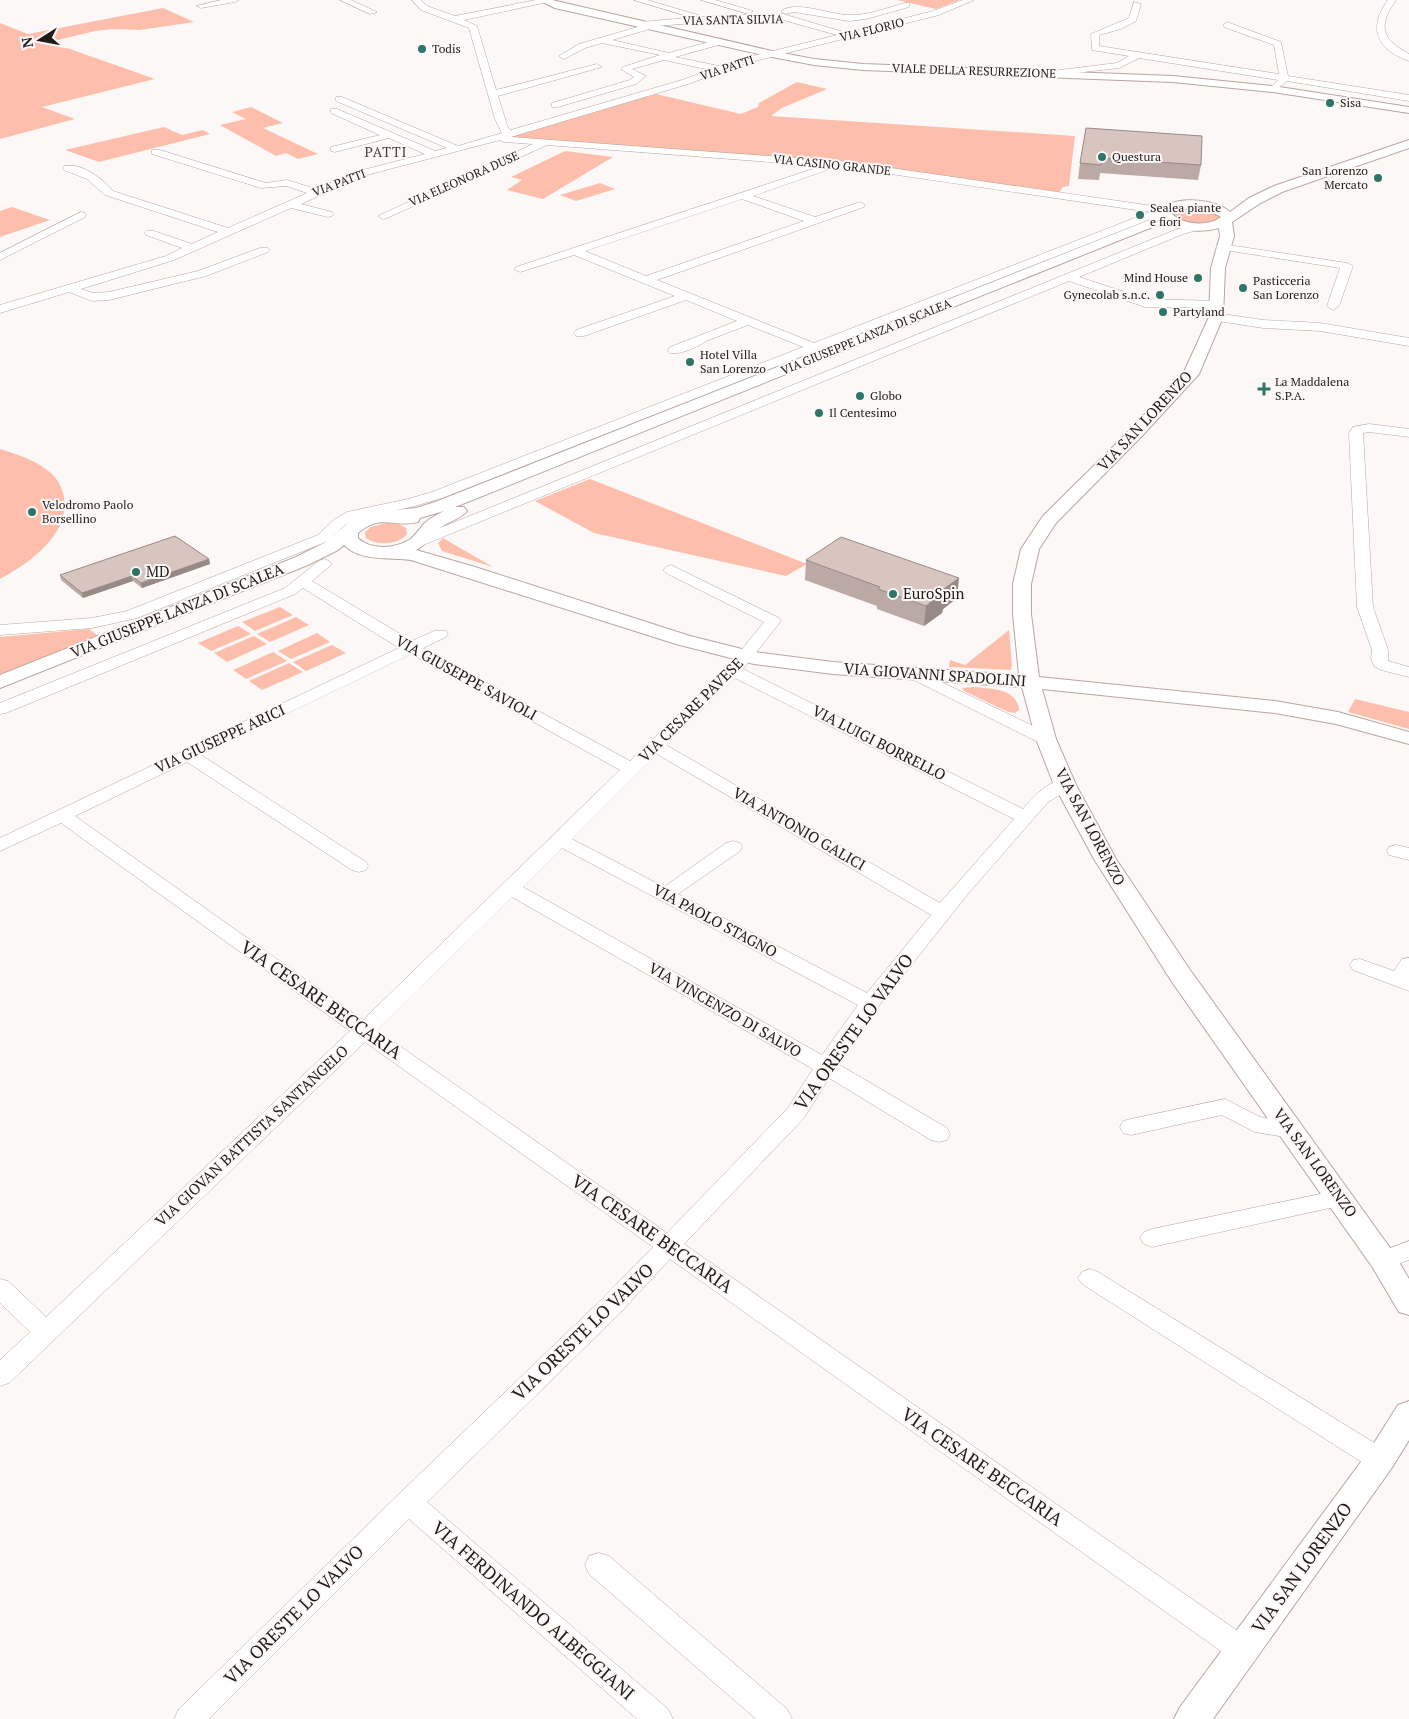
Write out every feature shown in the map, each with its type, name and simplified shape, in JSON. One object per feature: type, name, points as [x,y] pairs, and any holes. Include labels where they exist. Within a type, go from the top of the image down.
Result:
[{"type":"street","points":[[201,6],[235,0]]},
{"type":"street","points":[[344,0],[373,12]]},
{"type":"street","points":[[511,0],[521,5]]},
{"type":"street","points":[[455,19],[546,0]]},
{"type":"street","name":"VIALE DELLA RESURREZIONE","points":[[546,0],[555,5],[814,62],[863,67],[1173,78],[1273,90],[1409,110]]},
{"type":"street","points":[[638,0],[710,19]]},
{"type":"street","points":[[705,0],[773,17],[794,9],[849,18],[866,16],[906,5]]},
{"type":"street","points":[[887,0],[937,13]]},
{"type":"street","name":"VIA FLORIO","points":[[772,54],[937,13],[970,0]]},
{"type":"street","points":[[1392,0],[1383,14],[1381,22],[1383,38],[1389,46],[1409,58]]},
{"type":"street","points":[[414,2],[435,1]]},
{"type":"street","points":[[414,2],[424,8],[473,26],[504,130],[509,133]]},
{"type":"street","points":[[1137,4],[1133,19],[1096,34],[1094,46],[1100,50],[1136,56],[1409,98]]},
{"type":"street","name":"VIA SANTA SILVIA","points":[[493,94],[597,67],[563,56],[582,46],[647,25],[710,19],[783,17],[850,36]]},
{"type":"street","points":[[1227,25],[1278,44],[1278,57],[1284,79]]},
{"type":"street","points":[[600,40],[665,53],[664,57]]},
{"type":"street","points":[[554,105],[633,82],[641,76],[627,70],[628,67],[719,42]]},
{"type":"street","points":[[1389,46],[1409,48]]},
{"type":"street","name":"VIA PATTI","points":[[0,309],[154,263],[359,174],[436,155],[620,102],[772,54]]},
{"type":"street","points":[[1052,74],[1119,65],[1136,56]]},
{"type":"street","points":[[664,57],[719,70]]},
{"type":"street","points":[[1273,90],[1284,79]]},
{"type":"street","points":[[339,99],[456,149]]},
{"type":"street","points":[[334,111],[436,155]]},
{"type":"street","points":[[335,148],[390,135]]},
{"type":"street","name":"VIA CASINO GRANDE","points":[[496,138],[836,164],[1164,212]]},
{"type":"street","points":[[1391,149],[1409,139]]},
{"type":"street","name":"VIA ELEONORA DUSE","points":[[383,216],[544,142]]},
{"type":"street","points":[[1333,306],[1347,266],[1222,246],[1222,239],[1218,234],[1172,221],[1164,212],[1177,206],[1232,200],[1278,189],[1409,144]]},
{"type":"street","points":[[156,152],[265,186],[287,183],[315,192]]},
{"type":"street","points":[[520,269],[826,169],[836,164]]},
{"type":"street","points":[[68,168],[100,182],[109,193],[228,232]]},
{"type":"street","points":[[1193,226],[1212,226],[1226,221],[1254,201],[1278,189]]},
{"type":"street","points":[[744,196],[815,221]]},
{"type":"street","points":[[288,204],[328,214]]},
{"type":"street","points":[[645,280],[860,205]]},
{"type":"street","points":[[1190,205],[1208,206],[1220,210],[1228,216],[1226,221]]},
{"type":"street","name":"VIA GIUSEPPE LANZA DI SCALEA","points":[[0,682],[305,547],[322,538],[343,520],[352,515],[429,498],[1164,212]]},
{"type":"street","name":"VIA GIUSEPPE LANZA DI SCALEA","points":[[0,630],[102,622],[185,601],[310,558],[332,546],[357,524],[366,519],[428,510],[481,490],[1152,224],[1160,220],[1164,212]]},
{"type":"street","points":[[0,257],[81,215]]},
{"type":"street","name":"VIA SAN LORENZO","points":[[1226,221],[1227,236],[1222,246],[1218,268],[1217,311],[1191,374],[1136,434],[1049,520],[1030,549],[1025,565],[1022,594],[1022,614],[1030,681],[1046,738],[1064,785],[1105,860],[1181,976],[1383,1260],[1409,1304]]},
{"type":"street","name":"VIA GIUSEPPE LANZA DI SCALEA","points":[[422,538],[1193,226]]},
{"type":"street","name":"VIA GIUSEPPE LANZA DI SCALEA","points":[[422,538],[435,523],[456,512],[1164,228],[1193,226]]},
{"type":"street","points":[[150,234],[192,248]]},
{"type":"street","points":[[70,289],[95,298],[109,296],[202,274],[264,250]]},
{"type":"street","points":[[575,251],[813,347]]},
{"type":"street","points":[[1069,277],[1145,303],[1217,311],[1263,324],[1320,327],[1409,342]]},
{"type":"street","points":[[580,332],[686,296]]},
{"type":"street","points":[[674,350],[747,321]]},
{"type":"street","points":[[1409,433],[1369,428],[1358,430],[1356,433],[1365,607],[1380,650],[1380,663],[1387,667],[1409,672]]},
{"type":"street","name":"VIA GIUSEPPE LANZA DI SCALEA","points":[[563,481],[601,454]]},
{"type":"street","name":"VIA GIUSEPPE LANZA DI SCALEA","points":[[481,490],[531,458]]},
{"type":"street","name":"VIA GIOVANNI SPADOLINI","points":[[397,515],[410,517],[424,526],[422,545],[427,552],[469,571]]},
{"type":"street","points":[[349,531],[349,539],[354,545],[379,551],[407,548],[422,538]]},
{"type":"street","name":"VIA GIUSEPPE LANZA DI SCALEA","points":[[0,694],[345,556],[379,551]]},
{"type":"street","name":"VIA GIOVANNI SPADOLINI","points":[[379,551],[413,555],[469,571],[683,640],[739,663],[806,665],[1030,681],[1300,711],[1338,718],[1409,738]]},
{"type":"street","name":"VIA GIUSEPPE LANZA DI SCALEA","points":[[0,709],[284,594],[303,582],[324,564]]},
{"type":"street","name":"VIA CESARE PAVESE","points":[[631,769],[739,663],[773,621],[672,570]]},
{"type":"street","name":"VIA GIUSEPPE SAVIOLI","points":[[303,582],[411,648],[631,769]]},
{"type":"street","name":"VIA GIUSEPPE ARICI","points":[[0,845],[440,634]]},
{"type":"street","name":"VIA LUIGI BORRELLO","points":[[739,663],[1026,817]]},
{"type":"street","points":[[914,674],[1046,738]]},
{"type":"street","name":"VIA ANTONIO GALICI","points":[[655,746],[942,913]]},
{"type":"street","points":[[188,755],[359,866]]},
{"type":"street","name":"VIA GIOVAN BATTISTA SANTANGELO","points":[[0,1376],[364,1031],[631,769]]},
{"type":"street","name":"VIA ORESTE LO VALVO","points":[[189,1719],[408,1502],[610,1308],[796,1113],[870,1003],[942,913],[1042,798],[1064,785]]},
{"type":"street","name":"VIA CESARE BECCARIA","points":[[62,815],[364,1031],[1242,1650]]},
{"type":"street","name":"VIA PAOLO STAGNO","points":[[560,840],[870,1003]]},
{"type":"street","points":[[665,895],[733,847]]},
{"type":"street","name":"VIA VINCENZO DI SALVO","points":[[510,888],[826,1067],[940,1134]]},
{"type":"street","points":[[1360,965],[1405,976]]},
{"type":"street","points":[[1131,1127],[1225,1107],[1256,1124],[1290,1130]]},
{"type":"street","points":[[1152,1238],[1340,1198]]},
{"type":"street","points":[[1383,1260],[1409,1250]]},
{"type":"street","points":[[1090,1278],[1380,1460]]},
{"type":"street","points":[[0,1288],[45,1332]]},
{"type":"street","name":"VIA SAN LORENZO","points":[[1192,1719],[1380,1460],[1409,1414]]},
{"type":"street","name":"VIA FERDINANDO ALBEGGIANI","points":[[408,1502],[658,1719]]},
{"type":"street","points":[[599,1565],[777,1719]]},
{"type":"shaded area","points":[[897,0],[960,0],[936,9]]},
{"type":"shaded area","points":[[163,8],[194,22],[140,30],[113,29],[95,31],[50,42],[155,79],[42,107],[75,119],[0,139],[0,23],[28,34]]},
{"type":"shaded area","points":[[797,82],[827,89],[782,108],[771,116],[1075,136],[1069,186],[1063,187],[1059,193],[901,170],[503,137],[656,94],[741,114],[758,107],[759,103]]},
{"type":"shaded area","points":[[251,107],[283,123],[263,128],[318,154],[298,159],[286,153],[276,156],[220,125],[246,119],[232,112]]},
{"type":"shaded area","points":[[164,127],[182,135],[203,130],[210,134],[99,162],[65,150]]},
{"type":"shaded area","points":[[565,151],[613,157],[543,199],[507,190],[522,180],[511,177]]},
{"type":"shaded area","points":[[600,183],[615,189],[576,201],[560,195]]},
{"type":"shaded area","points":[[12,207],[50,220],[0,237],[0,211]]},
{"type":"shaded area","points":[[1194,208],[1212,211],[1220,217],[1211,223],[1198,224],[1184,221],[1174,216],[1176,211]]},
{"type":"shaded area","name":"Velodromo Paolo Borsellino","points":[[0,449],[34,462],[52,474],[62,490],[64,511],[61,524],[45,546],[23,565],[0,579]]},
{"type":"shaded area","points":[[590,479],[807,564],[786,576],[594,533],[535,501]]},
{"type":"shaded area","points":[[387,523],[399,524],[406,528],[407,534],[403,538],[387,543],[371,541],[366,538],[365,532],[371,527]]},
{"type":"shaded area","points":[[443,538],[493,567],[442,551],[438,543]]},
{"type":"shaded area","points":[[280,607],[293,615],[255,631],[242,622]]},
{"type":"shaded area","points":[[296,617],[309,625],[270,642],[257,634]]},
{"type":"shaded area","points":[[238,626],[251,634],[211,651],[198,643]]},
{"type":"shaded area","points":[[89,629],[97,635],[0,675],[0,637]]},
{"type":"shaded area","points":[[1009,630],[1011,670],[949,667],[950,660],[965,665]]},
{"type":"shaded area","points":[[317,633],[330,642],[291,659],[278,651]]},
{"type":"shaded area","points":[[254,636],[267,644],[227,662],[214,653]]},
{"type":"shaded area","points":[[332,645],[346,653],[306,671],[293,662]]},
{"type":"shaded area","points":[[273,652],[287,661],[246,679],[233,670]]},
{"type":"shaded area","points":[[289,663],[303,672],[262,690],[249,681]]},
{"type":"shaded area","points":[[962,688],[995,689],[1014,697],[1019,710],[1015,713],[1008,712],[964,691]]},
{"type":"shaded area","points":[[1355,699],[1409,712],[1409,729],[1348,712]]},
{"type":"building","points":[[1086,128],[1202,136],[1201,165],[1102,158],[1101,165],[1080,163]]},
{"type":"building","name":"MD","points":[[175,536],[209,559],[141,583],[132,576],[82,593],[60,575]]},
{"type":"building","points":[[841,537],[959,578],[941,591],[944,592],[926,606],[806,560]]},
{"type":"place","name":"Todis","points":[[422,49]]},
{"type":"place","name":"Sisa","points":[[1330,103]]},
{"type":"place","name":"Questura","points":[[1102,157]]},
{"type":"place","name":"San Lorenzo Mercato","points":[[1378,178]]},
{"type":"place","name":"Sealea piante e fiori","points":[[1140,215]]},
{"type":"place","name":"Mind House","points":[[1198,278]]},
{"type":"place","name":"Pasticceria San Lorenzo","points":[[1243,288]]},
{"type":"place","name":"Gynecolab s.n.c.","points":[[1160,295]]},
{"type":"place","name":"Partyland","points":[[1163,312]]},
{"type":"place","name":"Hotel Villa San Lorenzo","points":[[690,362]]},
{"type":"place","name":"La Maddalena S.P.A.","points":[[1264,389]]},
{"type":"place","name":"Globo","points":[[860,396]]},
{"type":"place","name":"Il Centesimo","points":[[819,413]]},
{"type":"place","name":"Velodromo Paolo Borsellino","points":[[32,512]]},
{"type":"place","name":"MD","points":[[136,572]]},
{"type":"place","name":"EuroSpin","points":[[893,594]]},
{"type":"district","name":"PATTI","points":[[386,152]]}]
